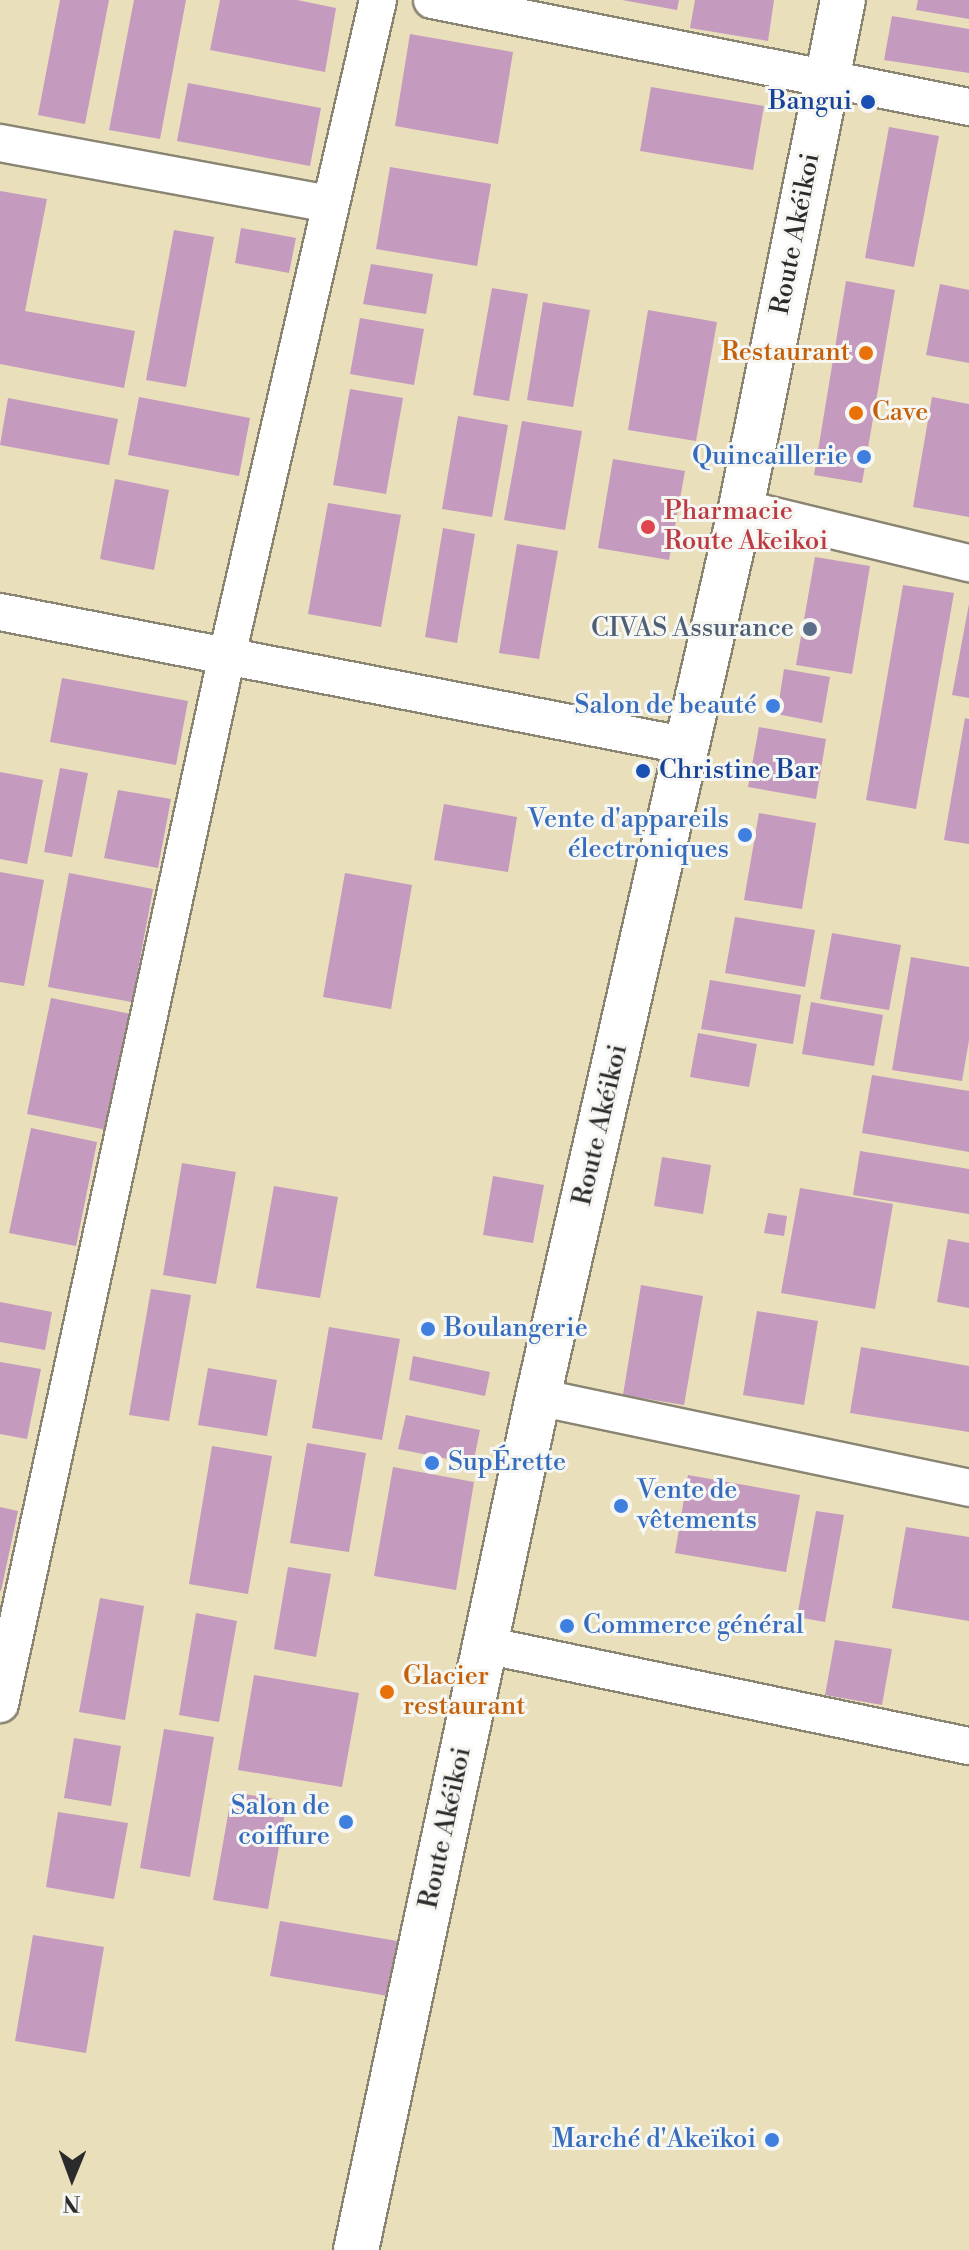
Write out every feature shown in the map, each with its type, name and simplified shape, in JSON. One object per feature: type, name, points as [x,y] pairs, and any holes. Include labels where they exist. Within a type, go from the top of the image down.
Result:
[{"type":"street","points":[[0,1704],[226,660],[328,204],[378,0]]},
{"type":"street","points":[[432,0],[969,107]]},
{"type":"street","name":"Route Akéikoi","points":[[356,2250],[538,1397],[741,508],[843,0]]},
{"type":"street","points":[[0,143],[328,204]]},
{"type":"street","points":[[741,508],[969,563]]},
{"type":"street","points":[[0,612],[226,660],[688,746]]},
{"type":"street","points":[[538,1397],[969,1488]]},
{"type":"street","points":[[485,1645],[969,1746]]},
{"type":"building","points":[[60,0],[109,0],[85,124],[38,115]]},
{"type":"building","points":[[134,0],[186,0],[160,139],[109,130]]},
{"type":"building","points":[[220,0],[297,0],[336,8],[325,72],[210,50]]},
{"type":"building","points":[[622,0],[679,0],[677,10]]},
{"type":"building","points":[[695,0],[774,0],[768,41],[690,28]]},
{"type":"building","points":[[918,0],[969,0],[969,19],[916,10]]},
{"type":"building","points":[[892,16],[969,29],[969,73],[884,60]]},
{"type":"building","points":[[410,34],[513,52],[498,144],[395,126]]},
{"type":"building","points":[[188,83],[321,108],[310,166],[177,141]]},
{"type":"building","points":[[651,87],[764,106],[753,170],[640,151]]},
{"type":"building","points":[[889,127],[939,136],[914,267],[865,258]]},
{"type":"building","points":[[390,167],[491,184],[477,266],[376,249]]},
{"type":"building","points":[[0,191],[47,199],[25,311],[135,331],[124,388],[0,364]]},
{"type":"building","points":[[241,228],[296,238],[289,273],[235,263]]},
{"type":"building","points":[[174,230],[214,237],[186,387],[146,380]]},
{"type":"building","points":[[371,264],[433,274],[426,314],[363,304]]},
{"type":"building","points":[[846,281],[895,290],[862,483],[814,475]]},
{"type":"building","points":[[940,284],[969,290],[969,363],[926,355]]},
{"type":"building","points":[[492,288],[528,294],[509,401],[473,395]]},
{"type":"building","points":[[543,302],[590,310],[573,407],[527,400]]},
{"type":"building","points":[[648,310],[717,322],[696,441],[628,430]]},
{"type":"building","points":[[360,318],[424,329],[414,385],[350,374]]},
{"type":"building","points":[[350,389],[403,398],[386,494],[333,485]]},
{"type":"building","points":[[139,397],[250,418],[239,476],[128,455]]},
{"type":"building","points":[[932,397],[969,404],[969,517],[913,507]]},
{"type":"building","points":[[8,398],[118,419],[109,465],[0,445]]},
{"type":"building","points":[[458,416],[508,425],[492,517],[442,509]]},
{"type":"building","points":[[522,421],[582,431],[565,530],[504,520]]},
{"type":"building","points":[[613,459],[685,471],[669,560],[598,548]]},
{"type":"building","points":[[115,479],[169,490],[154,570],[100,559]]},
{"type":"building","points":[[328,503],[401,515],[381,627],[308,614]]},
{"type":"building","points":[[443,528],[475,534],[457,643],[425,637]]},
{"type":"building","points":[[517,544],[558,551],[539,659],[499,653]]},
{"type":"building","points":[[815,557],[870,566],[852,674],[796,665]]},
{"type":"building","points":[[903,585],[954,593],[916,809],[866,800]]},
{"type":"building","points":[[969,604],[969,698],[952,695]]},
{"type":"building","points":[[784,669],[830,677],[822,723],[777,714]]},
{"type":"building","points":[[62,678],[188,701],[176,765],[50,742]]},
{"type":"building","points":[[965,718],[969,719],[969,844],[944,840]]},
{"type":"building","points":[[759,727],[826,739],[816,799],[748,787]]},
{"type":"building","points":[[60,768],[88,773],[72,857],[44,852]]},
{"type":"building","points":[[0,772],[43,780],[27,864],[0,859]]},
{"type":"building","points":[[118,790],[171,799],[158,868],[104,858]]},
{"type":"building","points":[[444,804],[517,817],[508,872],[434,860]]},
{"type":"building","points":[[759,813],[816,823],[802,909],[744,900]]},
{"type":"building","points":[[0,872],[44,880],[24,986],[0,982]]},
{"type":"building","points":[[69,873],[153,889],[132,1002],[48,987]]},
{"type":"building","points":[[345,873],[412,885],[391,1009],[323,997]]},
{"type":"building","points":[[735,917],[815,930],[805,987],[725,973]]},
{"type":"building","points":[[832,933],[901,945],[889,1010],[820,999]]},
{"type":"building","points":[[911,957],[969,967],[969,1040],[962,1081],[892,1070]]},
{"type":"building","points":[[710,980],[801,995],[793,1044],[701,1029]]},
{"type":"building","points":[[51,998],[131,1014],[107,1130],[27,1114]]},
{"type":"building","points":[[811,1002],[883,1015],[874,1066],[802,1054]]},
{"type":"building","points":[[698,1033],[757,1044],[749,1087],[690,1077]]},
{"type":"building","points":[[872,1075],[969,1091],[969,1152],[862,1133]]},
{"type":"building","points":[[31,1128],[97,1142],[76,1246],[9,1233]]},
{"type":"building","points":[[860,1151],[969,1169],[969,1214],[853,1195]]},
{"type":"building","points":[[662,1157],[711,1165],[703,1214],[654,1206]]},
{"type":"building","points":[[182,1163],[236,1172],[216,1284],[163,1275]]},
{"type":"building","points":[[493,1176],[544,1185],[533,1243],[483,1235]]},
{"type":"building","points":[[274,1186],[338,1197],[320,1298],[256,1288]]},
{"type":"building","points":[[800,1188],[893,1204],[875,1309],[781,1293]]},
{"type":"building","points":[[768,1213],[787,1216],[784,1236],[764,1233]]},
{"type":"building","points":[[948,1239],[969,1243],[969,1308],[937,1302]]},
{"type":"building","points":[[641,1285],[703,1296],[684,1405],[623,1395]]},
{"type":"building","points":[[151,1289],[191,1295],[169,1421],[129,1415]]},
{"type":"building","points":[[0,1302],[52,1312],[45,1350],[0,1342]]},
{"type":"building","points":[[757,1311],[818,1321],[804,1405],[743,1395]]},
{"type":"building","points":[[329,1327],[400,1339],[382,1440],[312,1428]]},
{"type":"building","points":[[861,1347],[969,1366],[969,1432],[850,1413]]},
{"type":"building","points":[[413,1356],[490,1372],[485,1396],[409,1380]]},
{"type":"building","points":[[0,1362],[41,1369],[27,1439],[0,1434]]},
{"type":"building","points":[[208,1368],[277,1380],[267,1436],[198,1425]]},
{"type":"building","points":[[406,1415],[480,1430],[473,1464],[398,1449]]},
{"type":"building","points":[[307,1443],[366,1453],[349,1552],[290,1543]]},
{"type":"building","points":[[212,1446],[272,1456],[248,1594],[189,1584]]},
{"type":"building","points":[[393,1467],[474,1482],[456,1590],[374,1576]]},
{"type":"building","points":[[688,1475],[800,1495],[786,1572],[675,1553]]},
{"type":"building","points":[[0,1507],[18,1511],[1,1591],[0,1591]]},
{"type":"building","points":[[816,1511],[844,1515],[825,1622],[797,1617]]},
{"type":"building","points":[[906,1527],[969,1537],[969,1621],[892,1608]]},
{"type":"building","points":[[288,1567],[331,1574],[316,1657],[274,1649]]},
{"type":"building","points":[[100,1598],[144,1606],[125,1720],[79,1712]]},
{"type":"building","points":[[196,1613],[237,1621],[219,1722],[179,1715]]},
{"type":"building","points":[[835,1640],[892,1649],[882,1705],[825,1695]]},
{"type":"building","points":[[254,1675],[359,1693],[342,1787],[238,1770]]},
{"type":"building","points":[[164,1729],[214,1737],[190,1877],[140,1868]]},
{"type":"building","points":[[74,1738],[121,1746],[111,1806],[64,1798]]},
{"type":"building","points":[[232,1792],[287,1801],[268,1909],[213,1900]]},
{"type":"building","points":[[58,1812],[128,1823],[114,1899],[46,1887]]},
{"type":"building","points":[[280,1921],[403,1942],[394,1997],[270,1976]]},
{"type":"building","points":[[33,1935],[104,1947],[86,2053],[15,2041]]},
{"type":"place","name":"Bangui","points":[[868,102]]},
{"type":"place","name":"Restaurant","points":[[866,353]]},
{"type":"place","name":"Cave","points":[[856,413]]},
{"type":"place","name":"Quincaillerie","points":[[864,457]]},
{"type":"place","name":"Pharmacie Route Akeikoi","points":[[648,527]]},
{"type":"place","name":"CIVAS Assurance","points":[[810,629]]},
{"type":"place","name":"Salon de beauté","points":[[773,706]]},
{"type":"place","name":"Christine Bar","points":[[643,771]]},
{"type":"place","name":"Vente d'appareils électroniques","points":[[745,835]]},
{"type":"place","name":"Boulangerie","points":[[428,1329]]},
{"type":"place","name":"SupÉrette","points":[[432,1463]]},
{"type":"place","name":"Vente de vêtements","points":[[621,1506]]},
{"type":"place","name":"Commerce général","points":[[567,1626]]},
{"type":"place","name":"Glacier restaurant","points":[[387,1692]]},
{"type":"place","name":"Salon de coiffure","points":[[346,1822]]},
{"type":"place","name":"Marché d'Akeïkoi","points":[[772,2140]]}]
